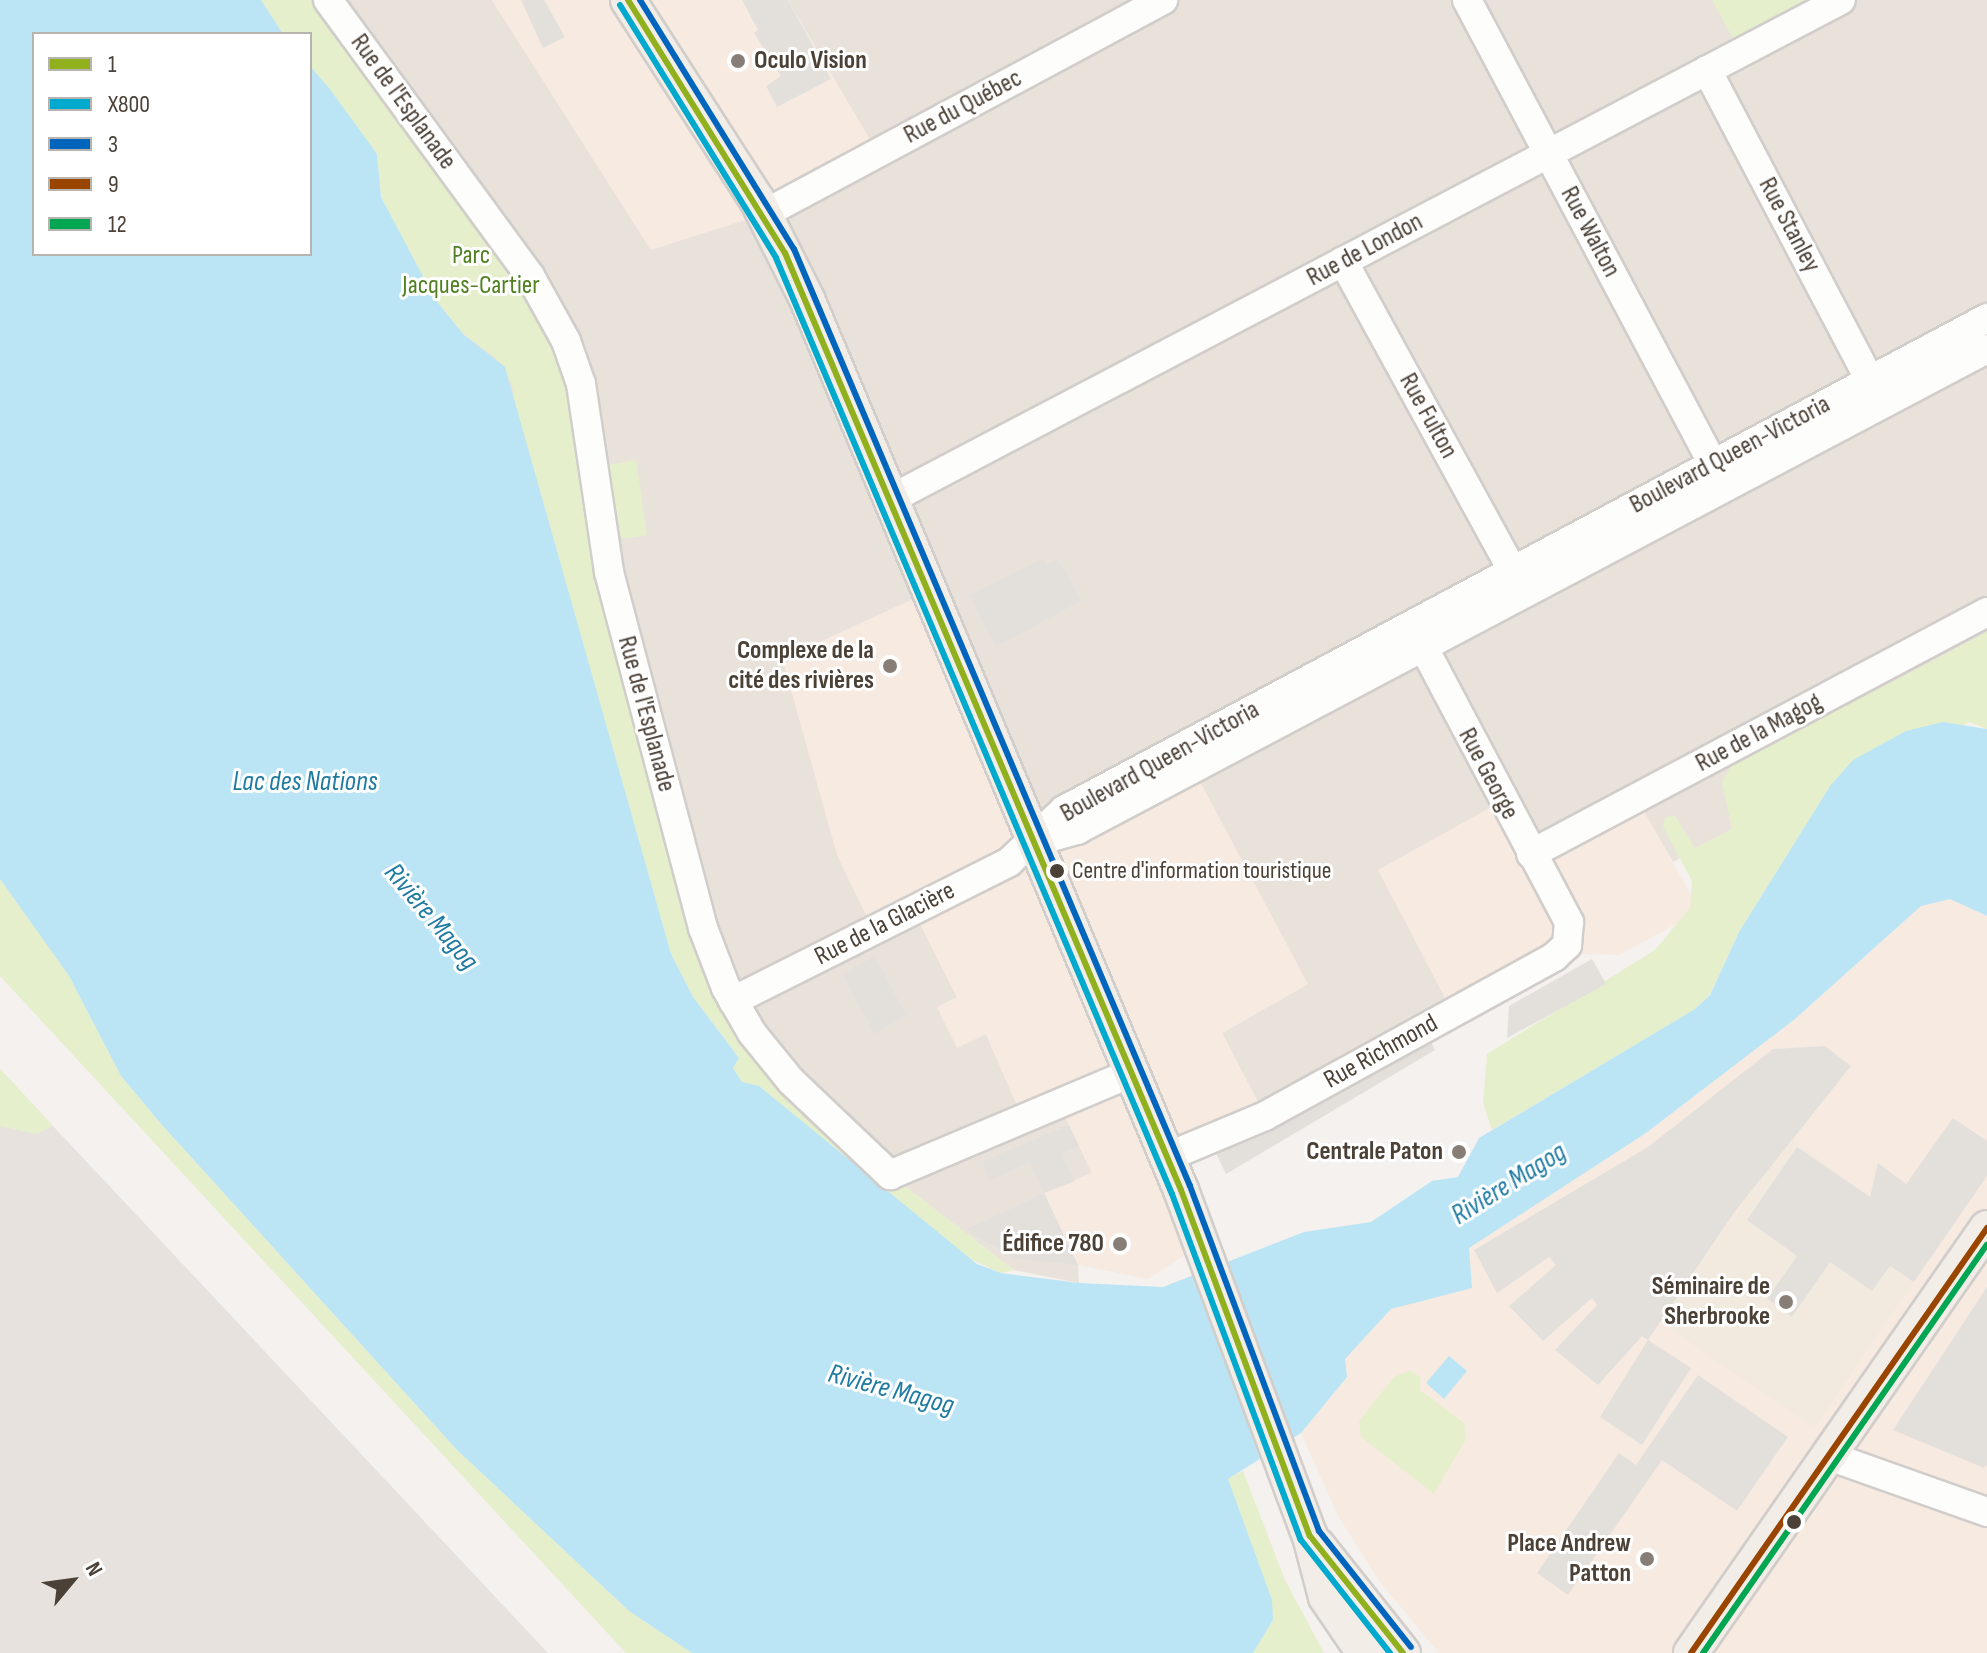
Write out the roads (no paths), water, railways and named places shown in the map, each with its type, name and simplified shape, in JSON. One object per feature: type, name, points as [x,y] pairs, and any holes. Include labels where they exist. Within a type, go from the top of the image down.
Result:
[{"type":"main road","points":[[628,0],[764,214],[822,334],[1202,1244],[1310,1536],[1326,1597],[1364,1653]]},
{"type":"main road","points":[[1691,1653],[1987,1228]]},
{"type":"main road","points":[[1310,1536],[1403,1653]]},
{"type":"street","name":"Rue de l'Esplanade","points":[[328,0],[530,276],[566,341],[581,384],[619,613],[703,928],[733,1001],[791,1081],[890,1175],[1132,1073]]},
{"type":"street","name":"Rue du Québec","points":[[764,214],[1163,0]]},
{"type":"street","name":"Rue Walton","points":[[1467,0],[1713,464]]},
{"type":"street","name":"Rue de London","points":[[889,500],[1841,0]]},
{"type":"street","name":"Rue Stanley","points":[[1707,70],[1870,381]]},
{"type":"street","name":"Rue Fulton","points":[[1343,261],[1513,571]]},
{"type":"street","name":"Boulevard Queen-Victoria","points":[[1033,842],[1064,810],[1987,318]]},
{"type":"street","name":"Boulevard Queen-Victoria","points":[[1033,842],[1077,830],[1985,355]]},
{"type":"street","name":"Rue de la Magog","points":[[1531,854],[1987,612]]},
{"type":"street","name":"Rue George","points":[[1412,625],[1569,922]]},
{"type":"street","name":"Rue de la Glacière","points":[[733,1001],[1009,862],[1033,842]]},
{"type":"street","name":"Rue Richmond","points":[[1167,1157],[1265,1116],[1554,957],[1567,945],[1569,922]]},
{"type":"street","points":[[1829,1456],[1987,1512]]},
{"type":"water","name":"Lac des Nations","points":[[0,0],[261,0],[282,32],[32,32],[32,256],[312,256],[312,68],[377,154],[381,197],[435,299],[463,334],[505,367],[671,954],[693,997],[739,1058],[733,1068],[742,1082],[759,1086],[977,1264],[1001,1273],[1079,1283],[1163,1287],[1304,1232],[1371,1222],[1432,1181],[1458,1177],[1479,1138],[1695,1009],[1710,995],[1739,932],[1830,786],[1853,760],[1906,731],[1943,722],[1987,729],[1987,916],[1950,899],[1921,906],[1795,1019],[1646,1133],[1469,1248],[1472,1288],[1391,1309],[1345,1359],[1347,1377],[1301,1433],[1228,1479],[1272,1600],[1273,1620],[1253,1653],[692,1653],[629,1611],[457,1450],[162,1125],[121,1076],[69,976],[0,879]]},
{"type":"water","points":[[1449,1356],[1467,1371],[1444,1399],[1426,1383]]},
{"type":"place","name":"Oculo Vision","points":[[738,61]]},
{"type":"place","name":"Complexe de la cité des rivières","points":[[890,666]]},
{"type":"place","name":"Centre d'information touristique","points":[[1057,871]]},
{"type":"place","name":"Centrale Paton","points":[[1459,1152]]},
{"type":"place","name":"Édifice 780","points":[[1120,1244]]},
{"type":"place","name":"Séminaire de Sherbrooke","points":[[1786,1302]]},
{"type":"place","name":"Place Andrew Patton","points":[[1647,1559]]},
{"type":"park label","name":"Parc Jacques-Cartier","points":[[471,271]]},
{"type":"water label","name":"Rivière Magog","points":[[431,917]]},
{"type":"water label","name":"Rivière Magog","points":[[1509,1184]]},
{"type":"water label","name":"Rivière Magog","points":[[891,1390]]}]
